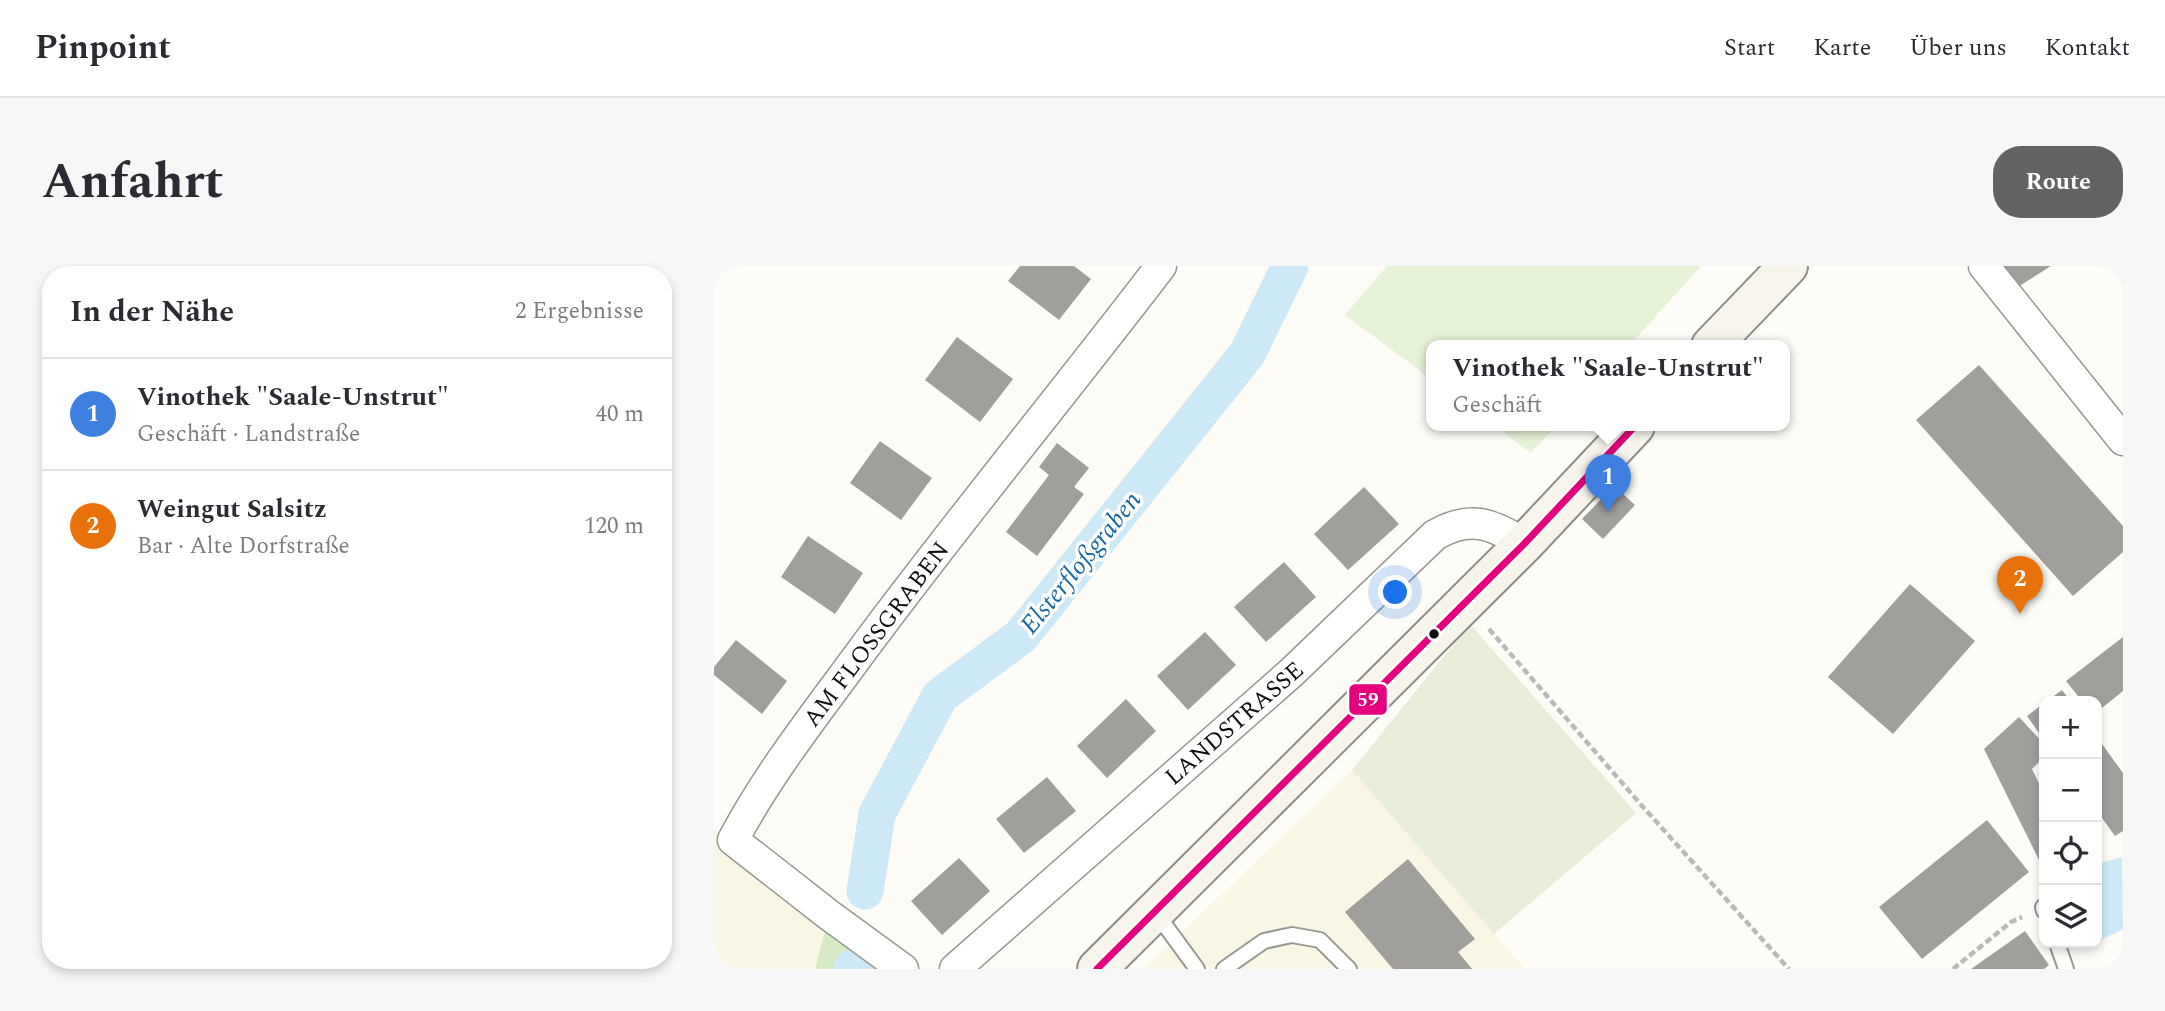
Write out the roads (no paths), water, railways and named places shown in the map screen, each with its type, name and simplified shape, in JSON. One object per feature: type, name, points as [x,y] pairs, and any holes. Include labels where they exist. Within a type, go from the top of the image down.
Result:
[{"type":"main road","points":[[1717,340],[1788,266]]},
{"type":"main road","points":[[1097,969],[1524,544],[1630,431]]},
{"type":"street","name":"AM FLOSSGRABEN","points":[[903,969],[733,840],[775,769],[873,635],[1161,266]]},
{"type":"street","points":[[1984,266],[2123,440]]},
{"type":"street","name":"LANDSTRASSE","points":[[955,969],[1292,672],[1435,535],[1452,525],[1481,522],[1502,530],[1524,544]]},
{"type":"lane","points":[[1155,912],[1197,969]]},
{"type":"lane","points":[[1224,969],[1264,941],[1292,935],[1320,940],[1349,969]]},
{"type":"lane","points":[[2059,948],[2066,969]]},
{"type":"water","points":[[2122,857],[2123,929],[2102,940],[2102,885],[2102,863]]},
{"type":"waterway","name":"Elsterfloßgraben","points":[[865,891],[877,814],[940,696],[1021,636],[1247,354],[1290,266]]},
{"type":"place","name":"Vinothek \"Saale-Unstrut\"","points":[[1608,512]]},
{"type":"place","name":"Weingut Salsitz","points":[[2020,614]]}]
